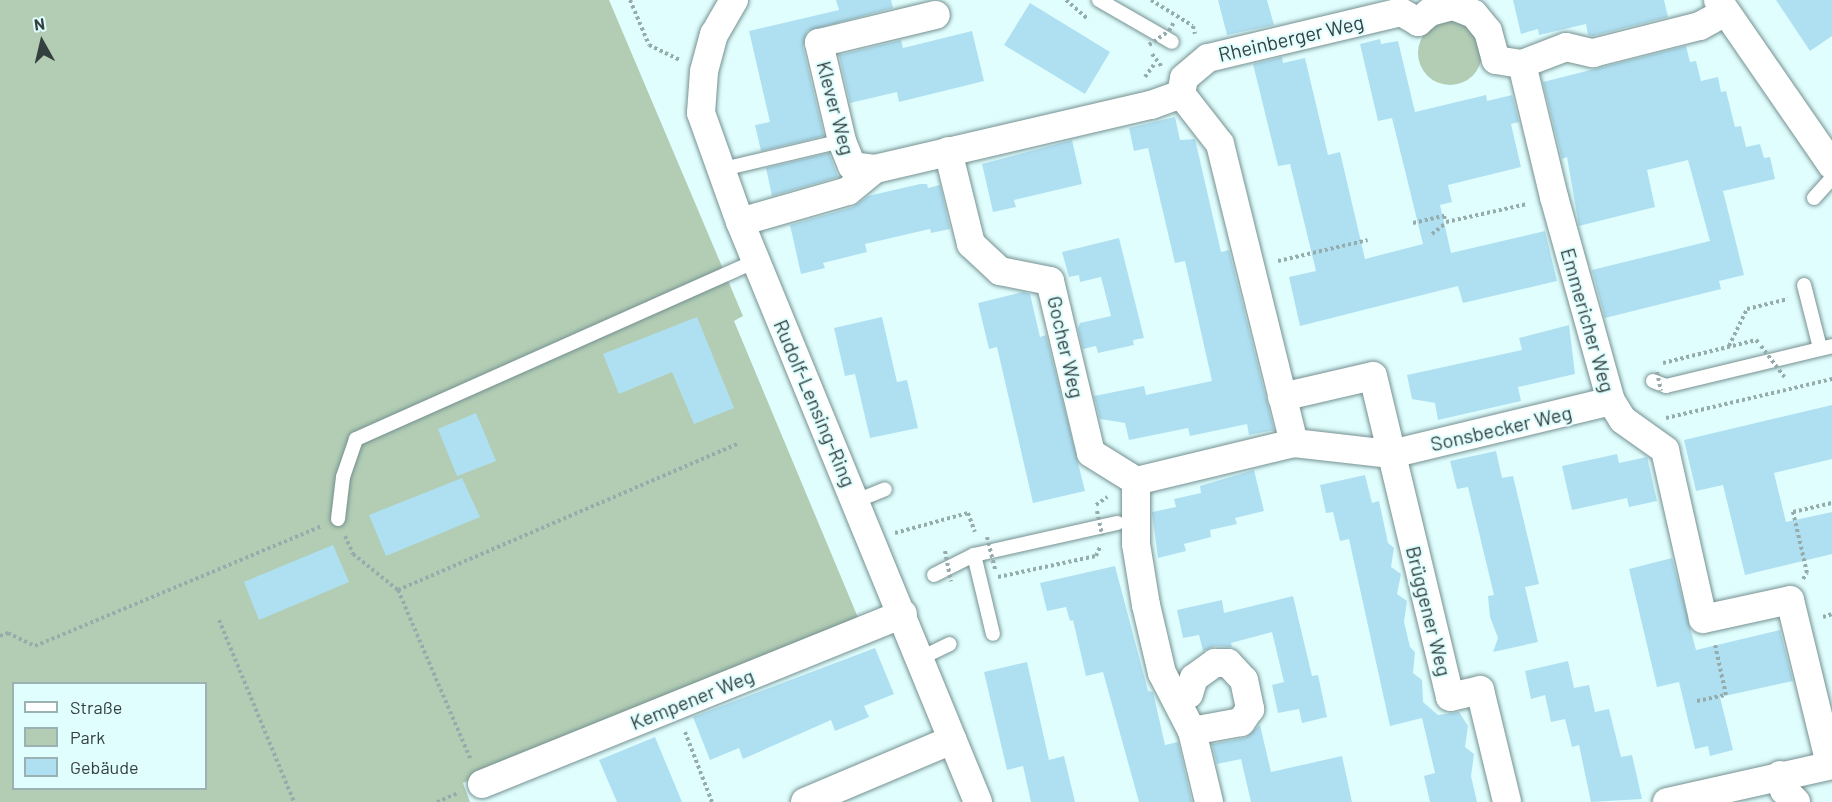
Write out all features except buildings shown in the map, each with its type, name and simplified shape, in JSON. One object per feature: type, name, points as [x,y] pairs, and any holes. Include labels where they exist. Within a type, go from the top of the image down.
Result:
[{"type":"street","name":"Rudolf-Lensing-Ring","points":[[734,0],[714,34],[704,72],[701,113],[719,170],[903,614],[978,802]]},
{"type":"street","name":"Rheinberger Weg","points":[[1181,94],[1184,78],[1208,58],[1401,12],[1418,22],[1430,12],[1453,6],[1474,14],[1481,22],[1488,31],[1496,60],[1522,64]]},
{"type":"street","points":[[1522,64],[1566,46],[1593,53],[1700,26],[1722,6],[1832,165]]},
{"type":"street","name":"Klever Weg","points":[[875,169],[852,166],[842,141],[819,43],[903,11],[936,15]]},
{"type":"street","name":"Emmericher Weg","points":[[1522,64],[1554,197],[1611,401],[1623,420],[1665,450],[1703,619],[1708,617]]},
{"type":"street","points":[[740,222],[848,191],[875,169],[1151,105],[1181,94],[1220,144],[1294,442]]},
{"type":"street","name":"Gocher Weg","points":[[948,151],[971,244],[1000,271],[1050,281],[1091,453],[1122,506]]},
{"type":"street","points":[[1282,397],[1373,376],[1391,454]]},
{"type":"street","name":"Sonsbecker Weg","points":[[1122,506],[1294,442],[1391,454],[1611,401]]},
{"type":"street","name":"Brüggener Weg","points":[[1391,454],[1450,697],[1480,690],[1507,802]]},
{"type":"street","points":[[1122,506],[1136,544],[1146,605],[1162,673],[1178,700],[1192,731],[1209,802]]},
{"type":"street","points":[[1667,802],[1831,764],[1790,600],[1708,617]]},
{"type":"street","name":"Kempener Weg","points":[[482,784],[903,614]]},
{"type":"street","points":[[1178,700],[1189,694],[1194,678],[1215,663],[1228,663],[1244,680],[1250,709],[1241,722],[1192,731]]},
{"type":"street","points":[[805,802],[952,740]]},
{"type":"street","points":[[1780,775],[1784,790],[1796,802]]},
{"type":"lane","points":[[1099,0],[1172,42]]},
{"type":"lane","points":[[719,170],[829,144]]},
{"type":"lane","points":[[1814,198],[1832,177]]},
{"type":"lane","points":[[338,519],[343,477],[356,439],[756,261]]},
{"type":"lane","points":[[1657,381],[1666,386],[1826,347],[1804,285]]},
{"type":"lane","points":[[856,501],[885,489]]},
{"type":"lane","points":[[934,575],[974,555],[1122,506]]},
{"type":"lane","points":[[974,555],[993,634]]},
{"type":"lane","points":[[920,659],[950,644]]},
{"type":"path","points":[[630,0],[649,45],[704,72]]},
{"type":"path","points":[[1149,45],[1169,31],[1174,22]]},
{"type":"path","points":[[1432,234],[1446,222],[1554,197]]},
{"type":"path","points":[[1413,223],[1444,216],[1446,222]]},
{"type":"path","points":[[1251,267],[1368,240]]},
{"type":"path","points":[[1729,346],[1747,309],[1790,298]]},
{"type":"path","points":[[1657,381],[1655,365],[1756,340],[1793,388]]},
{"type":"path","points":[[1634,428],[1832,379]]},
{"type":"path","points":[[398,590],[737,444]]},
{"type":"path","points":[[1790,600],[1807,573],[1793,512],[1832,503]]},
{"type":"path","points":[[987,537],[996,578],[1096,556],[1102,535],[1122,506]]},
{"type":"path","points":[[873,542],[968,513],[975,532]]},
{"type":"path","points":[[0,636],[8,633],[35,646],[338,519],[353,554],[398,590],[482,784]]},
{"type":"path","points":[[945,551],[951,581]]},
{"type":"path","points":[[1698,701],[1726,694],[1708,617]]},
{"type":"path","points":[[219,620],[294,802]]},
{"type":"path","points":[[674,706],[712,802]]},
{"type":"green space","points":[[0,0],[609,0],[743,316],[734,321],[859,620],[463,783],[470,802],[0,802]]},
{"type":"green space","points":[[1444,21],[1456,21],[1473,30],[1480,41],[1482,53],[1480,65],[1473,76],[1456,85],[1444,85],[1432,80],[1423,71],[1418,59],[1418,47],[1423,35],[1432,26]]}]
